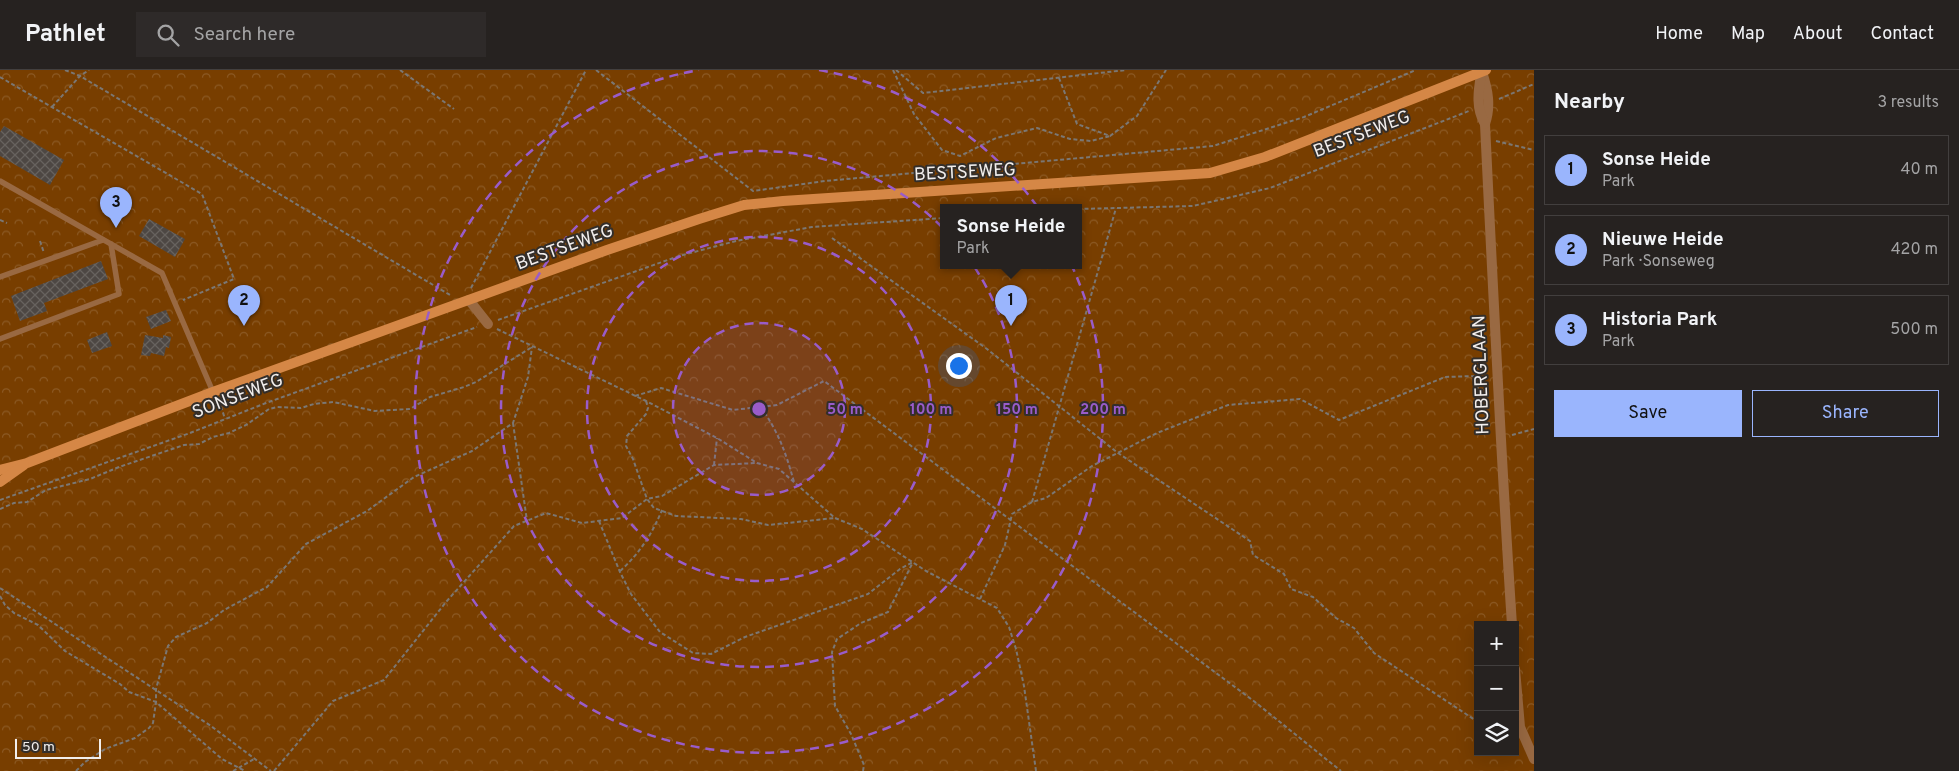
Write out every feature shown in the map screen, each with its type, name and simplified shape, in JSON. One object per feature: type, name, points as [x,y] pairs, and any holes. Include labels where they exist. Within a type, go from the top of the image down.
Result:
[{"type":"main road","name":"BESTSEWEG","points":[[444,308],[690,222],[744,206],[783,200],[1210,173],[1264,157],[1484,71]]},
{"type":"main road","name":"SONSEWEG","points":[[0,470],[27,463],[213,392],[444,308]]},
{"type":"main road","name":"SONSEWEG","points":[[0,482],[27,463]]},
{"type":"street","name":"HOBERGLAAN","points":[[1484,71],[1487,89],[1480,116],[1486,124],[1498,348],[1500,439],[1512,621]]},
{"type":"street","points":[[469,300],[488,324]]},
{"type":"street","points":[[1519,711],[1520,727],[1534,758]]},
{"type":"lane","points":[[0,181],[162,273],[213,392]]},
{"type":"lane","points":[[0,277],[103,240]]},
{"type":"lane","points":[[0,339],[119,294],[111,244]]},
{"type":"path","points":[[66,70],[80,76],[448,294],[469,300],[472,282],[586,70]]},
{"type":"path","points":[[52,108],[80,76],[89,70]]},
{"type":"path","points":[[400,70],[454,109]]},
{"type":"path","points":[[596,70],[754,191],[825,181],[1213,146],[1304,117],[1416,70]]},
{"type":"path","points":[[895,70],[923,93],[1126,70]]},
{"type":"path","points":[[895,70],[914,114],[942,150],[960,156],[996,138],[1037,128],[1070,139],[1091,141],[1110,136],[1137,116],[1166,70]]},
{"type":"path","points":[[0,78],[202,194],[234,279],[175,303]]},
{"type":"path","points":[[1059,78],[1077,124],[1110,136]]},
{"type":"path","name":"BESTSEWEG","points":[[1082,209],[1193,206],[1270,188],[1534,84]]},
{"type":"path","points":[[1486,139],[1534,150]]},
{"type":"path","points":[[1032,502],[1117,208]]},
{"type":"path","points":[[488,324],[679,256],[736,240],[812,227],[940,218]]},
{"type":"path","points":[[0,220],[7,223]]},
{"type":"path","points":[[832,238],[987,349],[1118,453],[1250,541],[1253,555],[1284,574],[1291,589],[1313,597],[1336,618],[1354,628],[1374,653],[1474,719]]},
{"type":"path","points":[[40,241],[46,260]]},
{"type":"path","name":"SONSEWEG","points":[[0,500],[190,433],[266,402],[488,324]]},
{"type":"path","points":[[504,332],[646,401],[717,438],[757,463],[779,469],[835,518],[862,529],[913,562],[997,608],[1009,628],[1024,686],[1036,771]]},
{"type":"path","points":[[527,520],[513,423],[528,377],[532,347]]},
{"type":"path","points":[[0,509],[14,503],[26,502],[46,490],[90,479],[184,445],[199,444],[213,437],[229,433],[246,425],[264,412],[277,407],[301,408],[314,404],[333,402],[375,411],[410,409],[430,397],[476,382],[532,347]]},
{"type":"path","points":[[980,599],[1005,546],[1012,514],[1032,502],[1046,498],[1092,466],[1157,433],[1228,405],[1300,399],[1339,420],[1445,376],[1475,376],[1484,415],[1489,423]]},
{"type":"path","points":[[635,396],[661,388],[733,410],[777,405],[824,382],[1010,522],[1255,702],[1341,771]]},
{"type":"path","points":[[213,392],[218,396],[225,419]]},
{"type":"path","points":[[646,401],[648,408],[646,414],[627,436],[626,446],[633,459],[647,499],[654,508],[676,516],[741,519],[768,525],[835,518]]},
{"type":"path","points":[[761,407],[777,431],[785,450],[794,482]]},
{"type":"path","points":[[76,771],[85,762],[106,749],[143,734],[153,723],[156,689],[168,646],[176,637],[207,623],[224,610],[267,587],[306,544],[367,511],[414,477],[472,451],[513,423]]},
{"type":"path","points":[[1500,439],[1534,429]]},
{"type":"path","points":[[714,465],[717,438]]},
{"type":"path","points":[[0,588],[156,689],[273,771],[333,701],[384,680],[446,602],[514,526],[546,513],[582,523],[622,518],[647,499],[662,496],[714,465],[757,463]]},
{"type":"path","points":[[620,572],[635,557],[652,533],[662,510]]},
{"type":"path","points":[[598,521],[631,594],[660,632],[693,653],[711,654],[745,637],[868,594],[900,568],[913,562]]},
{"type":"path","points":[[863,771],[864,765],[851,734],[835,706],[832,652],[837,638],[861,622],[888,612],[913,562]]},
{"type":"path","points":[[0,596],[5,605],[14,613],[38,625],[65,651],[120,684],[129,692],[156,702],[222,759],[246,771]]},
{"type":"path","points":[[233,771],[254,759]]},
{"type":"green space","points":[[0,70],[1534,70],[1534,771],[0,771]]},
{"type":"building","points":[[4,126],[64,160],[50,185],[0,156],[0,132]]},
{"type":"building","points":[[149,219],[185,239],[175,257],[139,236]]},
{"type":"building","points":[[101,261],[108,279],[44,303],[47,311],[20,321],[11,296]]},
{"type":"building","points":[[166,310],[171,321],[151,329],[146,317]]},
{"type":"building","points":[[107,332],[112,346],[92,353],[87,340]]},
{"type":"building","points":[[145,335],[163,338],[163,335],[171,337],[169,348],[166,347],[164,356],[151,353],[150,356],[141,355]]},
{"type":"place","name":"Historia Park","points":[[116,228]]},
{"type":"place","name":"Nieuwe Heide","points":[[244,326]]},
{"type":"place","name":"Sonse Heide","points":[[1011,326]]}]
